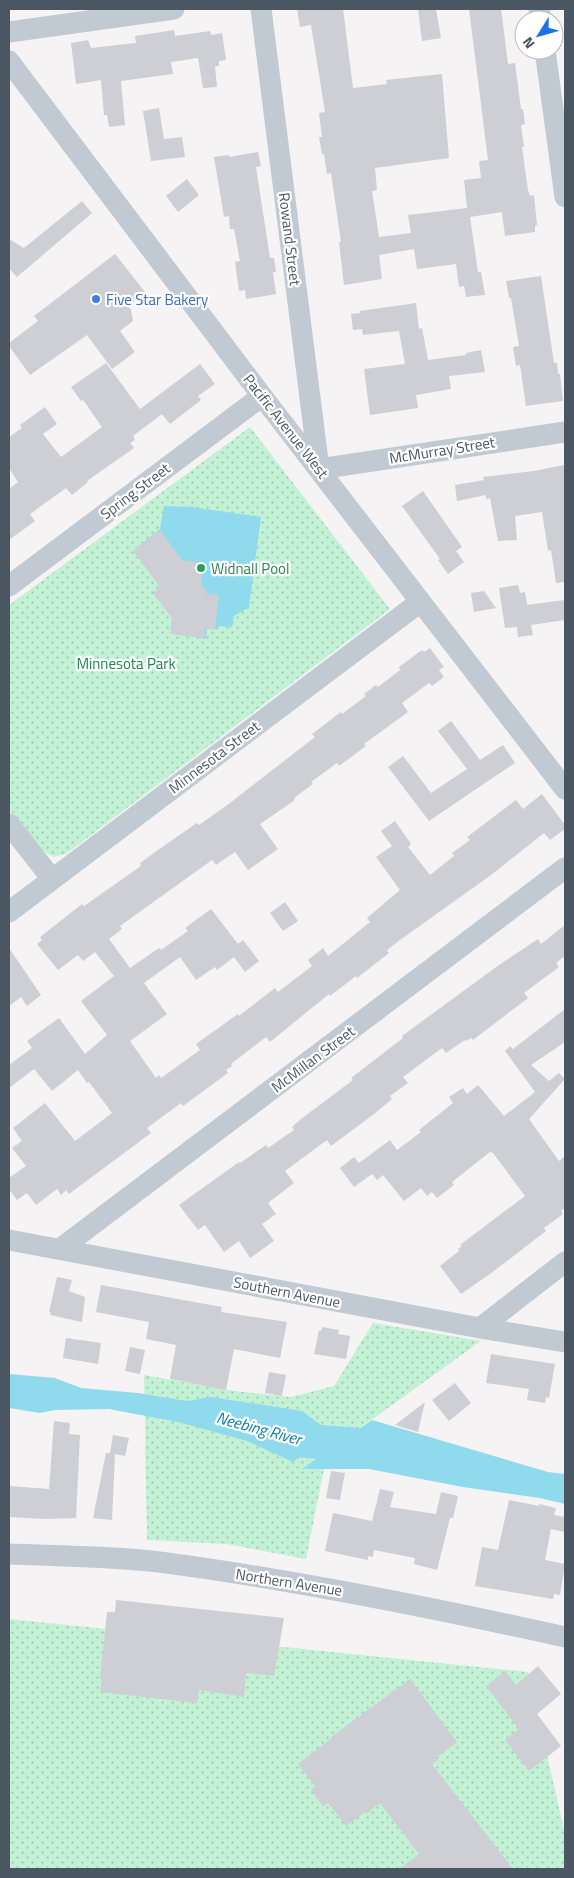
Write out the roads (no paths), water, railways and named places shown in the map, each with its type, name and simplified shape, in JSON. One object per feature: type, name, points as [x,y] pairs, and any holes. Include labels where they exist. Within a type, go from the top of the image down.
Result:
[{"type":"street","points":[[9,32],[174,9]]},
{"type":"street","name":"Rowand Street","points":[[261,9],[319,469]]},
{"type":"street","name":"Pacific Avenue West","points":[[9,60],[262,396],[565,789]]},
{"type":"street","points":[[546,60],[565,197]]},
{"type":"street","name":"Spring Street","points":[[9,586],[262,396]]},
{"type":"street","name":"McMurray Street","points":[[319,469],[565,432]]},
{"type":"street","name":"Minnesota Street","points":[[9,912],[420,602]]},
{"type":"street","points":[[9,824],[52,879]]},
{"type":"street","name":"McMillan Street","points":[[60,1250],[565,868]]},
{"type":"street","name":"Southern Avenue","points":[[9,1240],[480,1328],[565,1342]]},
{"type":"street","points":[[480,1328],[565,1262]]},
{"type":"street","name":"Northern Avenue","points":[[9,1554],[93,1557],[176,1564],[318,1586],[565,1637]]},
{"type":"water","name":"Widnall Pool","points":[[164,506],[192,507],[261,517],[249,607],[234,616],[232,627],[218,626],[217,630],[207,628],[206,639],[172,633],[173,618],[161,586],[134,550],[160,529]]},
{"type":"water","points":[[9,1374],[55,1378],[81,1388],[138,1393],[187,1401],[211,1397],[302,1411],[328,1430],[293,1462],[247,1441],[178,1422],[109,1409],[55,1410],[40,1413],[9,1408]]},
{"type":"water","points":[[372,1420],[548,1472],[565,1474],[565,1504],[540,1498],[463,1487],[369,1469],[302,1469]]},
{"type":"waterway","name":"Neebing River","points":[[270,1432],[296,1440],[383,1447]]},
{"type":"place","name":"Five Star Bakery","points":[[96,299]]},
{"type":"place","name":"Widnall Pool","points":[[201,568]]},
{"type":"park label","name":"Minnesota Park","points":[[126,663]]}]
